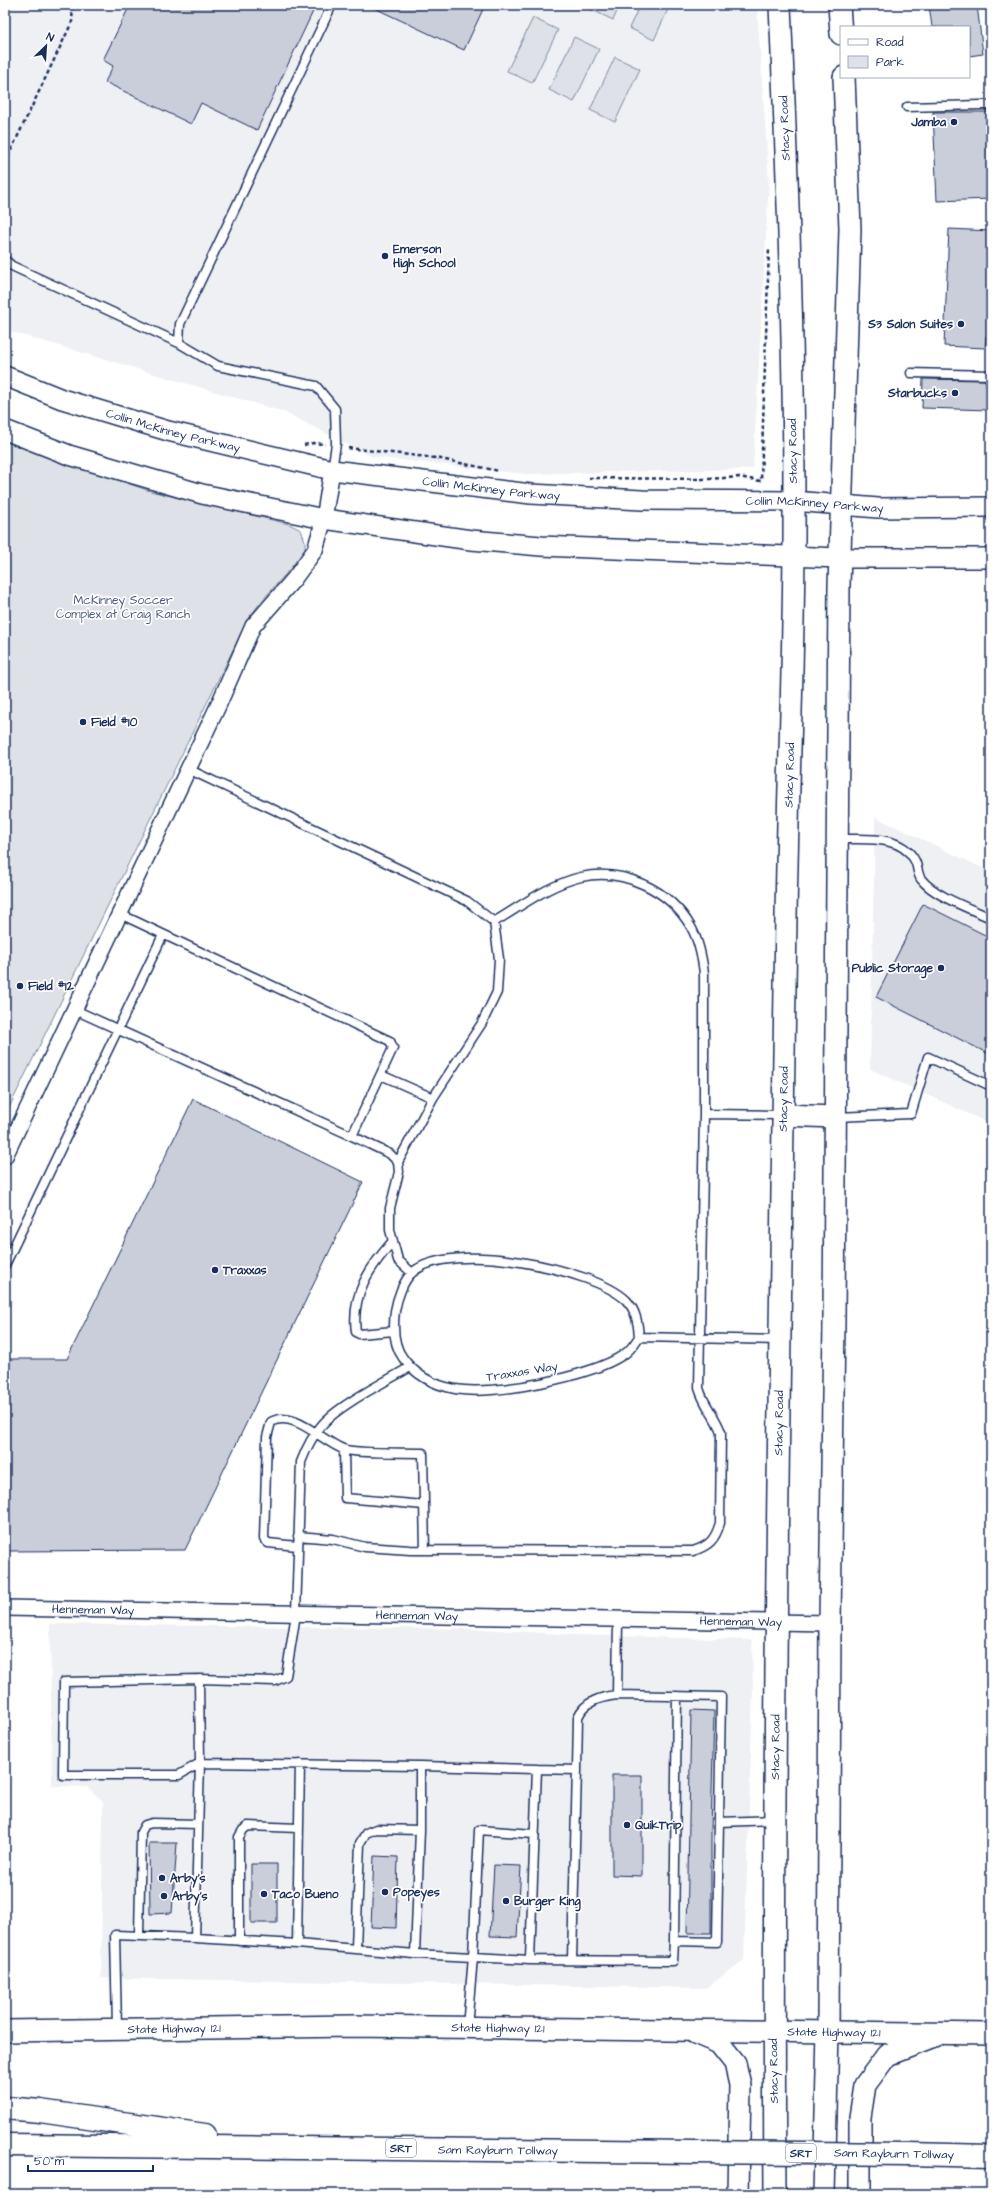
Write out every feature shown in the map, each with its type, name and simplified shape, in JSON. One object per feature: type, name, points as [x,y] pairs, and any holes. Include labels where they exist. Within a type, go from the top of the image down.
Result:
[{"type":"highway","points":[[5,2108],[40,2111],[285,2147]]},
{"type":"highway","name":"Sam Rayburn Tollway","points":[[5,2145],[991,2156]]},
{"type":"main road","name":"Stacy Road","points":[[775,2194],[774,2031],[777,1623],[794,501],[789,221],[780,5]]},
{"type":"main road","points":[[839,5],[840,26]]},
{"type":"main road","points":[[824,2194],[828,2031],[839,558],[842,505],[850,229],[844,78]]},
{"type":"main road","points":[[784,1115],[834,1117]]},
{"type":"main road","name":"State Highway 121","points":[[5,2031],[117,2028],[467,2027],[991,2034]]},
{"type":"main road","points":[[686,2029],[719,2043],[735,2062],[740,2085],[738,2194]]},
{"type":"main road","points":[[860,2194],[860,2117],[865,2085],[888,2055],[943,2033]]},
{"type":"street","name":"Collin McKinney Parkway","points":[[5,376],[62,399],[168,431],[332,470],[531,494],[642,500],[794,501],[878,508],[991,507]]},
{"type":"street","points":[[5,430],[69,455],[202,494],[324,520],[471,540],[526,544],[839,558],[991,558]]},
{"type":"street","points":[[5,1156],[188,769],[253,626],[294,579],[315,550],[324,520],[332,470]]},
{"type":"street","name":"Henneman Way","points":[[5,1608],[830,1623]]},
{"type":"lane","points":[[179,344],[180,324],[332,5]]},
{"type":"lane","points":[[907,107],[990,104],[991,107]]},
{"type":"lane","points":[[5,260],[12,266],[179,344],[218,366],[316,386],[335,409],[336,444],[332,470]]},
{"type":"lane","points":[[911,374],[991,375]]},
{"type":"lane","points":[[188,769],[467,901],[494,922],[499,959],[497,992],[482,1024],[433,1098],[398,1162],[399,1172],[390,1208],[393,1241],[398,1260],[412,1272],[422,1265],[440,1260],[460,1258],[509,1260],[547,1267],[607,1287],[626,1300],[638,1319],[639,1337],[781,1340]]},
{"type":"lane","points":[[837,839],[893,841],[906,848],[915,860],[920,879],[936,892],[991,918]]},
{"type":"lane","points":[[298,1536],[334,1539],[365,1547],[425,1550],[693,1551],[707,1546],[716,1537],[720,1523],[721,1432],[718,1422],[702,1401],[699,1388],[704,1114],[704,973],[701,953],[691,927],[674,904],[650,887],[624,877],[581,877],[558,886],[494,922]]},
{"type":"lane","points":[[120,914],[390,1041],[393,1048],[352,1136]]},
{"type":"lane","points":[[5,1265],[119,1030],[163,935]]},
{"type":"lane","points":[[75,1010],[352,1136],[390,1154],[398,1162]]},
{"type":"lane","points":[[834,1117],[911,1114],[928,1057],[991,1086]]},
{"type":"lane","points":[[381,1075],[433,1098]]},
{"type":"lane","points":[[704,1114],[784,1115]]},
{"type":"lane","points":[[393,1241],[374,1262],[367,1275],[360,1290],[354,1322],[356,1332],[359,1334],[394,1331]]},
{"type":"lane","name":"Traxxas Way","points":[[412,1272],[400,1293],[396,1306],[394,1331],[399,1353],[414,1373],[431,1382],[454,1389],[492,1390],[567,1377],[597,1369],[625,1355],[639,1337]]},
{"type":"lane","points":[[410,1367],[340,1409],[322,1423],[309,1442],[301,1462],[297,1546],[296,1614],[286,1676],[275,1680],[199,1679],[64,1682],[63,1775],[179,1775],[200,1764],[300,1764],[577,1770]]},
{"type":"lane","points":[[297,1546],[268,1543],[264,1539],[267,1437],[271,1422],[277,1418],[294,1420],[315,1434],[344,1450],[423,1453],[425,1550]]},
{"type":"lane","points":[[344,1450],[345,1498],[424,1505]]},
{"type":"lane","points":[[617,1695],[618,1620]]},
{"type":"lane","points":[[194,1938],[200,1764],[199,1679]]},
{"type":"lane","points":[[572,1959],[578,1717],[581,1710],[596,1699],[617,1695],[721,1697],[717,1942],[674,1941]]},
{"type":"lane","points":[[117,2028],[115,1935],[297,1944],[473,1958],[673,1961],[677,1696]]},
{"type":"lane","points":[[297,1944],[300,1764]]},
{"type":"lane","points":[[415,1954],[420,1830],[420,1766]]},
{"type":"lane","points":[[530,1960],[537,1769]]},
{"type":"lane","points":[[719,1822],[775,1820]]},
{"type":"lane","points":[[139,1936],[141,1832],[145,1825],[152,1823],[198,1824]]},
{"type":"lane","points":[[239,1941],[239,1836],[248,1826],[298,1828]]},
{"type":"lane","points":[[356,1948],[360,1843],[366,1833],[376,1829],[420,1830]]},
{"type":"lane","points":[[467,2027],[473,1958],[479,1830],[534,1834]]},
{"type":"path","points":[[5,162],[72,22],[73,6],[59,5]]},
{"type":"path","points":[[586,478],[709,480],[739,477],[760,481],[770,241]]},
{"type":"path","points":[[299,446],[313,443],[324,444]]},
{"type":"path","points":[[358,449],[436,458],[504,472]]},
{"type":"shaded area","name":"Emerson High School","points":[[5,5],[757,5],[769,182],[753,469],[525,474],[373,457],[284,412],[5,330]]},
{"type":"shaded area","points":[[875,817],[991,872],[991,1124],[870,1069]]},
{"type":"shaded area","points":[[50,1624],[481,1629],[576,1635],[752,1640],[753,1693],[744,1960],[706,1988],[101,1978],[103,1801],[87,1787],[52,1786]]},
{"type":"green space","points":[[589,5],[620,5],[613,20],[588,8]]},
{"type":"green space","points":[[640,5],[670,5],[654,40],[629,28]]},
{"type":"green space","points":[[533,18],[558,30],[532,83],[507,71]]},
{"type":"green space","points":[[574,37],[599,49],[574,102],[549,90]]},
{"type":"green space","points":[[615,57],[640,69],[615,122],[590,110]]},
{"type":"green space","name":"McKinney Soccer Complex at Craig Ranch","points":[[5,441],[150,491],[289,524],[301,530],[305,541],[305,552],[260,603],[247,621],[5,1116]]},
{"type":"building","points":[[130,5],[316,5],[257,130],[201,103],[191,124],[105,82],[113,66],[103,60]]},
{"type":"building","points":[[368,5],[485,5],[464,50]]},
{"type":"building","points":[[929,5],[977,5],[983,54],[970,56],[970,26],[932,26]]},
{"type":"building","points":[[933,112],[989,112],[991,199],[937,201]]},
{"type":"building","points":[[949,229],[991,231],[991,336],[986,336],[985,348],[944,346]]},
{"type":"building","name":"Starbucks","points":[[923,379],[985,380],[991,410],[922,408]]},
{"type":"building","name":"Public Storage","points":[[923,904],[991,938],[991,1055],[876,997]]},
{"type":"building","name":"Traxxas","points":[[193,1099],[363,1182],[185,1550],[5,1551],[5,1359],[67,1359]]},
{"type":"building","points":[[691,1710],[714,1711],[711,1832],[711,1933],[687,1933]]},
{"type":"building","name":"QuikTrip","points":[[612,1775],[642,1775],[642,1876],[612,1875]]},
{"type":"building","name":"Arby's","points":[[149,1843],[177,1843],[172,1913],[150,1914]]},
{"type":"building","name":"Popeyes","points":[[374,1856],[398,1857],[396,1928],[371,1927]]},
{"type":"building","name":"Taco Bueno","points":[[251,1864],[277,1864],[277,1923],[251,1923]]},
{"type":"building","name":"Burger King","points":[[494,1865],[521,1866],[517,1937],[490,1936]]},
{"type":"place","name":"Jamba","points":[[954,122]]},
{"type":"place","name":"Emerson High School","points":[[385,256]]},
{"type":"place","name":"S3 Salon Suites","points":[[961,324]]},
{"type":"place","name":"Starbucks","points":[[955,393]]},
{"type":"place","name":"Field #10","points":[[83,722]]},
{"type":"place","name":"Public Storage","points":[[941,968]]},
{"type":"place","name":"Field #12","points":[[20,986]]},
{"type":"place","name":"Traxxas","points":[[215,1270]]},
{"type":"place","name":"QuikTrip","points":[[627,1825]]},
{"type":"place","name":"Arby's","points":[[162,1878]]},
{"type":"place","name":"Popeyes","points":[[385,1892]]},
{"type":"place","name":"Taco Bueno","points":[[264,1894]]},
{"type":"place","name":"Arby’s","points":[[164,1896]]},
{"type":"place","name":"Burger King","points":[[506,1901]]}]
